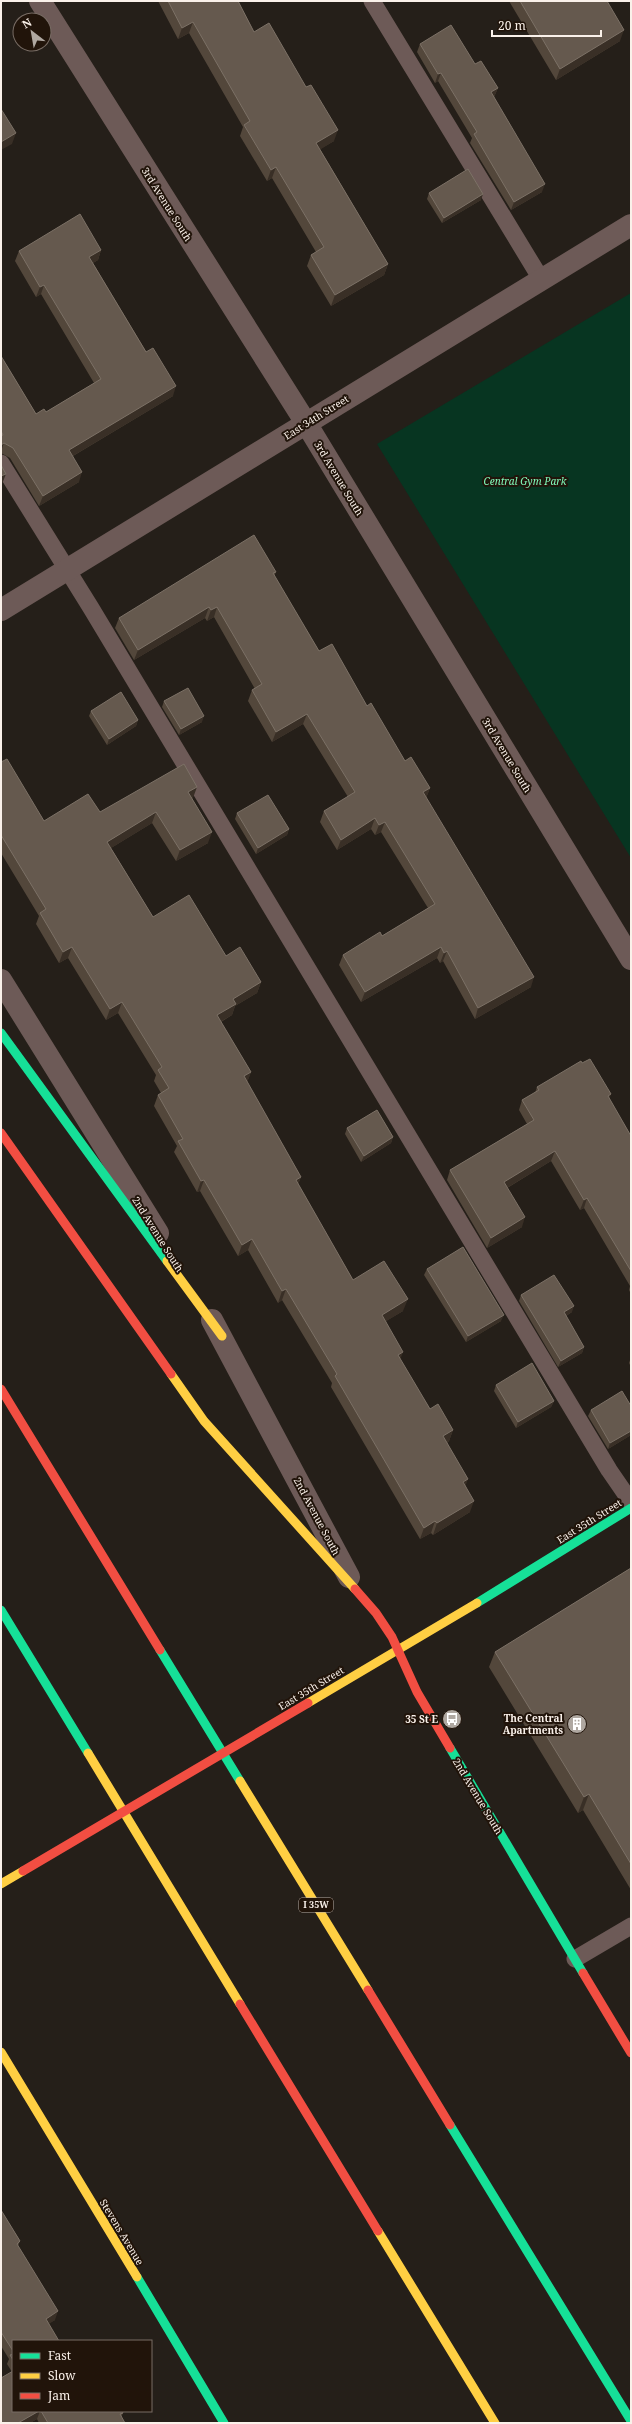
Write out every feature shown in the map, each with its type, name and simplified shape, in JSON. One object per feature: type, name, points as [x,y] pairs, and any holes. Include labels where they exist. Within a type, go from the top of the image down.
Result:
[{"type":"main road","points":[[1,1033],[222,1336]]},
{"type":"main road","points":[[1,1133],[204,1421],[355,1589]]},
{"type":"main road","name":"I 35W","points":[[1,1389],[631,2421]]},
{"type":"main road","name":"East 35th Street","points":[[1,1884],[399,1648],[437,1627],[631,1508]]},
{"type":"main road","name":"2nd Avenue South","points":[[355,1589],[375,1608],[399,1648],[417,1692],[631,2052]]},
{"type":"main road","points":[[1,1610],[495,2423]]},
{"type":"main road","name":"Stevens Avenue","points":[[1,2052],[224,2423]]},
{"type":"street","name":"3rd Avenue South","points":[[40,1],[306,423],[631,959]]},
{"type":"street","name":"East 34th Street","points":[[1,610],[631,225]]},
{"type":"street","name":"2nd Avenue South","points":[[1,980],[222,1336],[355,1589]]},
{"type":"lane","points":[[372,1],[541,279]]},
{"type":"lane","points":[[1,463],[609,1470],[631,1502]]},
{"type":"lane","points":[[575,1959],[631,1926]]},
{"type":"green space","name":"Central Gym Park","points":[[631,293],[631,858],[377,444]]},
{"type":"building","points":[[168,1],[238,1],[254,32],[269,23],[306,87],[311,85],[338,130],[316,143],[388,264],[335,295],[311,255],[324,247],[276,167],[271,170],[244,125],[250,121],[193,22],[182,28]]},
{"type":"building","points":[[520,1],[607,1],[624,30],[560,69]]},
{"type":"building","points":[[451,25],[475,64],[481,61],[498,88],[491,92],[545,184],[514,202],[474,134],[477,132],[441,73],[438,74],[420,44]]},
{"type":"building","points":[[1,109],[16,133],[1,142]]},
{"type":"building","points":[[468,169],[483,194],[444,218],[429,193]]},
{"type":"building","points":[[80,214],[101,250],[89,257],[146,352],[153,348],[176,386],[69,450],[82,472],[43,496],[13,448],[4,443],[1,445],[1,436],[3,435],[1,431],[1,356],[36,414],[44,409],[46,412],[101,379],[44,285],[40,287],[19,251]]},
{"type":"building","points":[[1,465],[6,474],[1,476]]},
{"type":"building","points":[[254,535],[276,572],[273,573],[319,651],[332,644],[367,706],[371,703],[405,761],[411,757],[430,788],[423,792],[534,977],[478,1008],[447,951],[444,953],[441,947],[365,992],[343,955],[380,932],[382,936],[435,904],[385,822],[379,825],[375,818],[341,840],[324,811],[355,792],[307,714],[276,732],[252,690],[262,684],[217,607],[211,610],[209,607],[138,650],[119,618]]},
{"type":"building","points":[[188,688],[204,716],[181,729],[164,701]]},
{"type":"building","points":[[121,692],[138,720],[109,739],[91,711]]},
{"type":"building","points":[[7,759],[44,821],[88,794],[100,812],[184,764],[197,787],[188,792],[212,832],[180,850],[156,812],[107,842],[153,917],[189,895],[226,956],[240,947],[261,982],[233,999],[236,1004],[217,1015],[251,1072],[244,1076],[301,1177],[296,1180],[353,1280],[384,1261],[408,1299],[382,1315],[403,1352],[398,1355],[430,1409],[438,1404],[453,1430],[443,1436],[468,1479],[463,1482],[474,1501],[437,1523],[435,1521],[424,1528],[335,1376],[337,1374],[286,1289],[282,1291],[252,1239],[242,1245],[204,1180],[201,1181],[178,1141],[183,1139],[158,1095],[169,1088],[158,1070],[162,1067],[122,1002],[110,1009],[72,947],[63,952],[40,913],[46,909],[1,835],[1,762]]},
{"type":"building","points":[[268,795],[289,829],[258,848],[237,813]]},
{"type":"building","points":[[590,1059],[611,1094],[608,1096],[631,1136],[631,1271],[587,1198],[584,1200],[555,1151],[504,1182],[525,1217],[491,1238],[450,1170],[534,1120],[522,1100],[539,1090],[537,1087],[581,1061],[582,1063]]},
{"type":"building","points":[[377,1110],[393,1137],[364,1156],[347,1128]]},
{"type":"building","points":[[463,1247],[504,1315],[468,1336],[427,1269]]},
{"type":"building","points":[[554,1275],[574,1306],[564,1312],[584,1347],[561,1361],[521,1295]]},
{"type":"building","points":[[532,1363],[554,1401],[518,1422],[496,1385]]},
{"type":"building","points":[[622,1391],[631,1406],[631,1431],[610,1443],[591,1410]]},
{"type":"building","name":"The Central Apartments","points":[[631,1568],[631,1864],[589,1794],[584,1797],[495,1652]]},
{"type":"building","points":[[1,2210],[20,2241],[17,2244],[58,2311],[46,2319],[58,2340],[12,2340],[12,2349],[1,2332]]},
{"type":"building","points":[[12,2372],[12,2412],[37,2412],[18,2423],[1,2423],[1,2378]]},
{"type":"building","points":[[42,2412],[122,2412],[120,2414],[125,2423],[48,2423]]},
{"type":"traffic: fast","points":[[1,1033],[167,1261]]},
{"type":"traffic: fast","points":[[477,1603],[631,1508]]},
{"type":"traffic: fast","points":[[1,1610],[88,1753]]},
{"type":"traffic: fast","points":[[160,1650],[240,1781]]},
{"type":"traffic: fast","points":[[450,1748],[583,1973]]},
{"type":"traffic: fast","points":[[450,2125],[631,2421]]},
{"type":"traffic: fast","points":[[137,2277],[224,2423]]},
{"type":"traffic: slow","points":[[167,1261],[222,1336]]},
{"type":"traffic: slow","points":[[171,1374],[204,1421],[355,1589]]},
{"type":"traffic: slow","points":[[308,1703],[477,1603]]},
{"type":"traffic: slow","points":[[88,1753],[240,2004]]},
{"type":"traffic: slow","points":[[240,1781],[368,1990]]},
{"type":"traffic: slow","points":[[1,1884],[23,1871]]},
{"type":"traffic: slow","points":[[1,2052],[137,2277]]},
{"type":"traffic: slow","points":[[378,2231],[495,2423]]},
{"type":"traffic: jam","points":[[1,1133],[171,1374]]},
{"type":"traffic: jam","points":[[1,1389],[160,1650]]},
{"type":"traffic: jam","points":[[355,1589],[376,1613],[392,1637],[417,1692],[450,1748]]},
{"type":"traffic: jam","points":[[23,1871],[308,1703]]},
{"type":"traffic: jam","points":[[583,1973],[631,2053]]},
{"type":"traffic: jam","points":[[368,1990],[450,2125]]},
{"type":"traffic: jam","points":[[240,2004],[378,2231]]},
{"type":"place","name":"35 St E","points":[[452,1719]]},
{"type":"place","name":"The Central Apartments","points":[[577,1724]]}]
